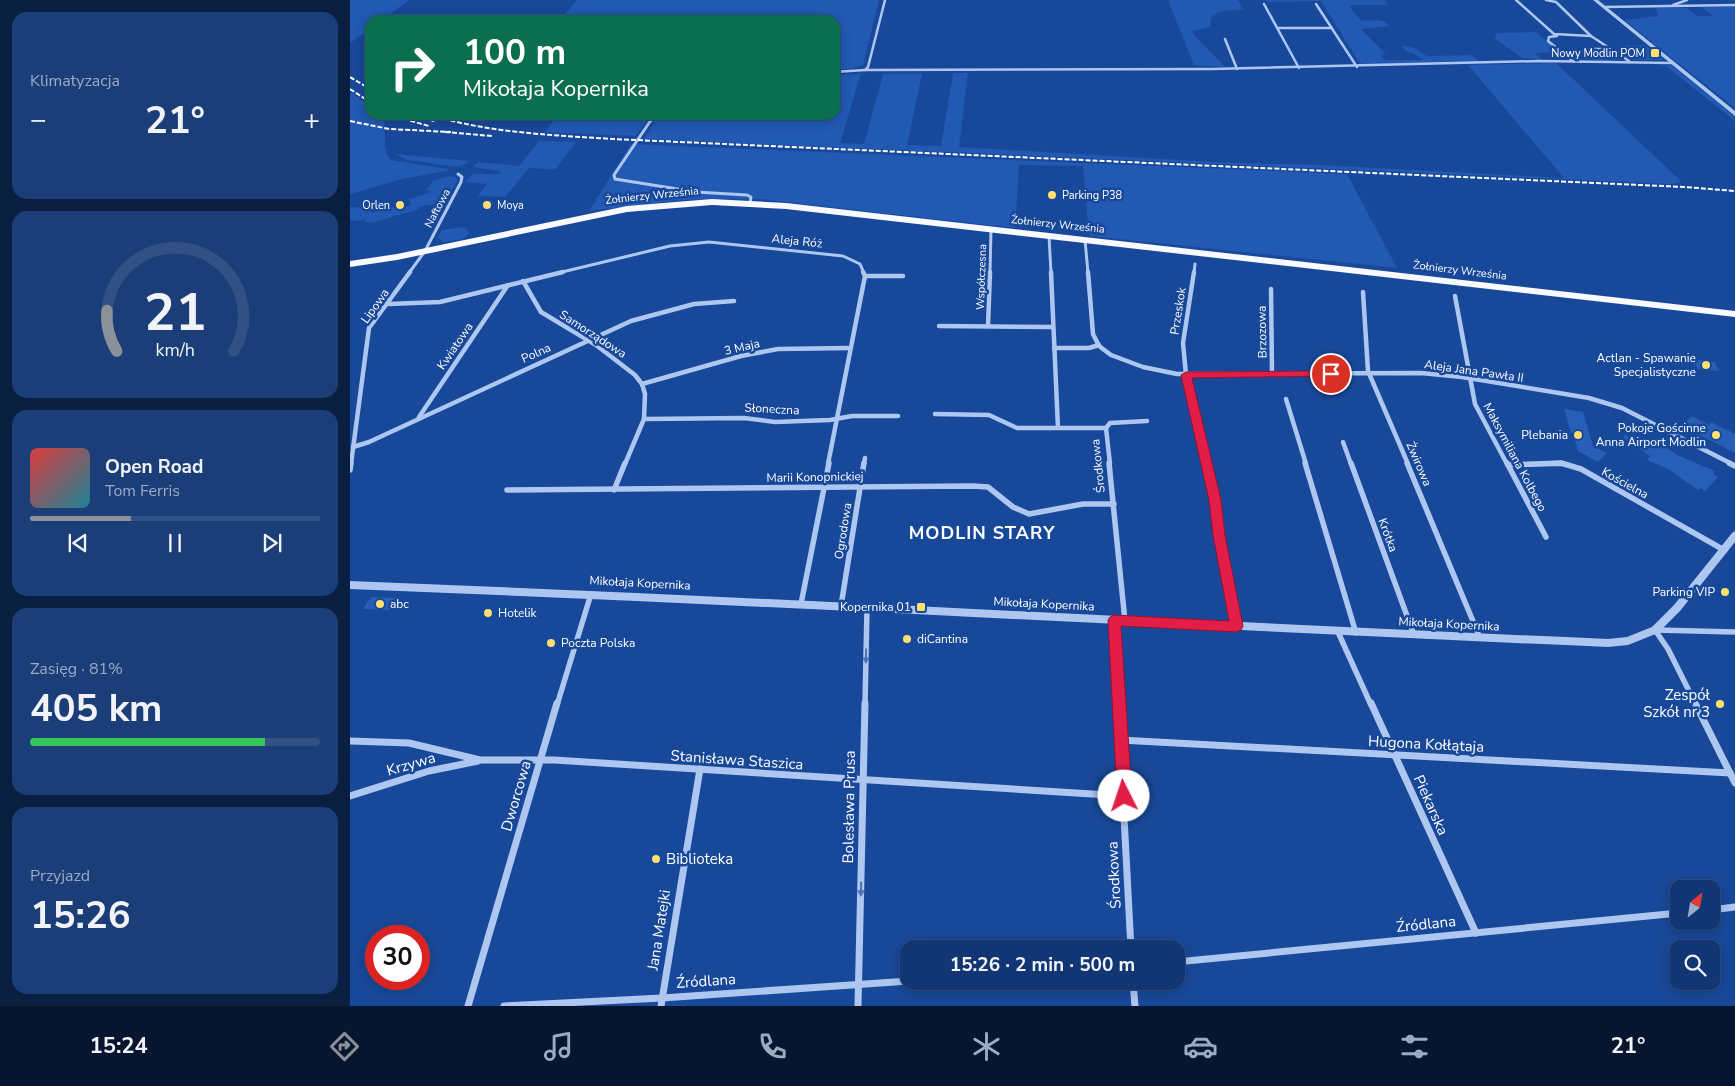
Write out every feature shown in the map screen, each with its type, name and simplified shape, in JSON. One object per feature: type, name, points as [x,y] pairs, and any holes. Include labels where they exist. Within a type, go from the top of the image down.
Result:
[{"type":"main road","name":"Żołnierzy Września","points":[[350,264],[381,260],[627,208],[683,203],[750,203],[1735,314]]},
{"type":"main road","name":"Żołnierzy Września","points":[[350,270],[381,260]]},
{"type":"street","points":[[865,70],[868,67],[884,0]]},
{"type":"street","points":[[1516,0],[1558,36]]},
{"type":"street","points":[[1546,0],[1556,2],[1591,36],[1630,62]]},
{"type":"street","points":[[1595,0],[1735,114]]},
{"type":"street","points":[[1668,6],[1687,0]]},
{"type":"street","points":[[1264,4],[1299,68]]},
{"type":"street","points":[[1316,4],[1357,67]]},
{"type":"street","points":[[1604,7],[1735,5]]},
{"type":"street","points":[[1278,28],[1332,28]]},
{"type":"street","points":[[1574,61],[1548,41],[1549,37],[1591,36]]},
{"type":"street","points":[[1225,39],[1237,69]]},
{"type":"street","points":[[1566,56],[1592,49],[1611,49]]},
{"type":"street","points":[[840,72],[1237,69],[1574,61],[1672,63]]},
{"type":"street","points":[[652,120],[614,175],[615,179],[696,192],[744,194],[751,197],[750,203]]},
{"type":"street","name":"Naftowa","points":[[425,251],[461,182],[462,177],[458,174]]},
{"type":"street","name":"Współczesna","points":[[988,326],[991,229]]},
{"type":"street","points":[[1049,236],[1058,428]]},
{"type":"street","points":[[1054,348],[1089,348],[1099,345],[1093,334],[1086,240]]},
{"type":"street","name":"Aleja Róż","points":[[389,304],[440,302],[670,246],[709,242],[843,256],[860,264],[865,276]]},
{"type":"street","name":"Lipowa","points":[[350,470],[353,447],[352,432],[369,328],[389,304],[425,251]]},
{"type":"street","name":"Przeskok","points":[[1195,264],[1183,344],[1186,375],[1215,500],[1219,535],[1236,626]]},
{"type":"street","points":[[801,604],[865,276],[903,276]]},
{"type":"street","name":"Samorządowa","points":[[522,281],[533,301],[542,312],[622,364],[642,384]]},
{"type":"street","name":"Kwiatowa","points":[[418,418],[508,285]]},
{"type":"street","name":"Brzozowa","points":[[1271,289],[1272,374]]},
{"type":"street","name":"Żwirowa","points":[[1363,292],[1367,357],[1370,374],[1480,638]]},
{"type":"street","name":"Maksymiliana Kolbego","points":[[1455,296],[1475,404],[1546,537]]},
{"type":"street","name":"Polna","points":[[353,447],[369,442],[631,321],[667,309],[708,300],[734,301]]},
{"type":"street","name":"Współczesna","points":[[939,326],[1053,327]]},
{"type":"street","name":"Aleja Jana Pawła II","points":[[1099,345],[1116,357],[1158,371],[1186,375],[1421,373],[1588,398],[1622,408],[1735,466]]},
{"type":"street","name":"3 Maja","points":[[642,384],[741,356],[778,349],[850,348]]},
{"type":"street","points":[[614,490],[644,419],[645,394],[642,384]]},
{"type":"street","points":[[1286,399],[1356,633]]},
{"type":"street","points":[[935,414],[989,415],[1017,428],[1106,428],[1110,423],[1148,421]]},
{"type":"street","name":"Słoneczna","points":[[644,419],[744,418],[775,422],[852,416],[898,416]]},
{"type":"street","name":"Środkowa","points":[[1106,428],[1114,504],[1120,621],[1120,740],[1131,940]]},
{"type":"street","name":"Krótka","points":[[1343,442],[1414,635]]},
{"type":"street","name":"Ogrodowa","points":[[841,606],[865,458]]},
{"type":"street","name":"Kościelna","points":[[1508,465],[1561,463],[1581,469],[1724,550]]},
{"type":"street","name":"Marii Konopnickiej","points":[[507,490],[981,486],[988,487],[1012,507],[1029,514],[1083,504],[1114,504]]},
{"type":"street","points":[[1735,535],[1677,608],[1656,630],[1668,649],[1735,783]]},
{"type":"street","name":"Mikołaja Kopernika","points":[[350,585],[591,594],[1356,633],[1608,643],[1628,641],[1656,630],[1735,632]]},
{"type":"street","name":"Dworcowa","points":[[468,1006],[591,594]]},
{"type":"street","name":"Bolesława Prusa","points":[[858,1006],[867,608]]},
{"type":"street","name":"Piekarska","points":[[1338,632],[1476,933]]},
{"type":"street","name":"Hugona Kołłątaja","points":[[1120,740],[1730,773]]},
{"type":"street","name":"Stanisława Staszica","points":[[350,741],[409,743],[480,760],[540,760],[1124,796]]},
{"type":"street","name":"Krzywa","points":[[350,796],[429,771],[480,760]]},
{"type":"street","name":"Jana Matejki","points":[[661,1002],[700,770]]},
{"type":"street","points":[[1720,909],[1735,907]]},
{"type":"street","name":"Źródlana","points":[[1185,961],[1670,914]]},
{"type":"street","name":"Źródlana","points":[[504,1006],[661,1002],[900,982]]},
{"type":"street","points":[[1134,990],[1135,1006]]},
{"type":"shaded area","points":[[350,0],[409,0],[389,15],[365,15],[365,32],[350,43]]},
{"type":"shaded area","points":[[577,0],[879,0],[863,65],[852,69],[840,69],[840,15],[564,15]]},
{"type":"shaded area","points":[[1168,0],[1238,0],[1244,10],[1218,13],[1211,18],[1210,27],[1193,31],[1194,35],[1225,67],[1194,65]]},
{"type":"shaded area","points":[[1261,0],[1384,0],[1388,5],[1352,5],[1350,7],[1360,20],[1380,21],[1390,26],[1361,29],[1386,54],[1381,55],[1384,60],[1422,60],[1402,46],[1412,47],[1427,56],[1472,55],[1480,62],[1360,64],[1321,1],[1270,2]]},
{"type":"shaded area","points":[[1735,6],[1735,108],[1624,20],[1658,16],[1656,8],[1686,8],[1697,16],[1713,16],[1701,7]]},
{"type":"shaded area","points":[[1536,32],[1560,52],[1535,53],[1542,60],[1522,58],[1494,38],[1497,33]]},
{"type":"shaded area","points":[[1619,45],[1645,45],[1664,60],[1631,60],[1615,50],[1623,49]]},
{"type":"shaded area","points":[[1595,50],[1612,50],[1624,59],[1613,61],[1595,60],[1580,54]]},
{"type":"shaded area","points":[[1556,63],[1682,182],[1672,184],[644,139],[656,120],[840,120],[840,75],[861,74],[840,143],[864,144],[883,74],[922,74],[907,145],[941,146],[953,73],[968,73],[959,147],[1213,162],[1320,165],[1564,178],[1468,65]]},
{"type":"shaded area","points":[[1650,63],[1673,66],[1735,117],[1735,121],[1666,66]]},
{"type":"shaded area","points":[[350,92],[365,102],[365,120],[384,120],[387,155],[391,160],[449,169],[447,171],[402,179],[350,194]]},
{"type":"shaded area","points":[[554,120],[647,120],[636,136],[545,132]]},
{"type":"shaded area","points":[[539,141],[576,142],[555,170],[529,168],[505,197],[478,196],[487,184],[464,182],[473,174],[501,174],[500,171],[473,167],[478,162],[519,166]]},
{"type":"shaded area","points":[[631,144],[1347,174],[1397,268],[1089,236],[1083,166],[1019,165],[1015,228],[760,199],[682,200],[589,211]]},
{"type":"shaded area","points":[[396,154],[469,161],[457,167],[407,160]]},
{"type":"shaded area","points":[[449,176],[456,177],[457,181],[445,204],[422,206],[416,210],[372,223],[364,222],[366,219],[350,220],[350,207],[371,208],[373,212],[391,207],[401,208],[411,204],[409,199],[431,192],[426,190],[434,180]]},
{"type":"shaded area","points":[[463,227],[469,233],[463,239],[444,242],[437,238],[442,230]]},
{"type":"building","name":"Actlan - Spawanie Specjalistyczne","points":[[1693,359],[1715,362],[1719,371],[1698,369]]},
{"type":"building","name":"Plebania","points":[[1564,409],[1583,412],[1593,446],[1607,453],[1598,462],[1578,451]]},
{"type":"building","name":"Pokoje Gościnne Anna Airport Modlin","points":[[1692,416],[1709,425],[1711,422],[1735,434],[1735,453],[1682,426]]},
{"type":"building","points":[[1625,435],[1658,448],[1662,445],[1679,456],[1715,471],[1713,474],[1718,477],[1705,491],[1701,488],[1698,490],[1668,469],[1647,460],[1650,456],[1623,438]]},
{"type":"building","name":"abc","points":[[371,597],[397,598],[389,610],[363,609]]},
{"type":"railway","points":[[350,77],[365,86]]},
{"type":"railway","points":[[350,89],[365,99]]},
{"type":"railway","points":[[408,120],[429,126]]},
{"type":"railway","points":[[430,120],[436,122]]},
{"type":"railway","points":[[449,120],[498,129],[613,139],[1685,187],[1735,191]]},
{"type":"railway","points":[[350,121],[389,129],[451,132]]},
{"type":"railway","points":[[445,132],[492,136]]},
{"type":"place","name":"Nowy Modlin POM","points":[[1655,53]]},
{"type":"place","name":"Parking P38","points":[[1052,195]]},
{"type":"place","name":"Orlen","points":[[400,205]]},
{"type":"place","name":"Moya","points":[[487,205]]},
{"type":"place","name":"Actlan - Spawanie Specjalistyczne","points":[[1706,365]]},
{"type":"place","name":"Plebania","points":[[1578,435]]},
{"type":"place","name":"Pokoje Gościnne Anna Airport Modlin","points":[[1716,435]]},
{"type":"place","name":"Parking VIP","points":[[1725,592]]},
{"type":"place","name":"abc","points":[[380,604]]},
{"type":"place","name":"Kopernika 01","points":[[921,607]]},
{"type":"place","name":"Hotelik","points":[[488,613]]},
{"type":"place","name":"diCantina","points":[[907,639]]},
{"type":"place","name":"Poczta Polska","points":[[551,643]]},
{"type":"place","name":"Zespół Szkół nr 3","points":[[1720,704]]},
{"type":"place","name":"Biblioteka","points":[[656,859]]},
{"type":"district","name":"MODLIN STARY","points":[[982,533]]},
{"type":"route","points":[[1124,796],[1114,620],[1236,626],[1219,535],[1215,500],[1186,375],[1331,374]]}]
